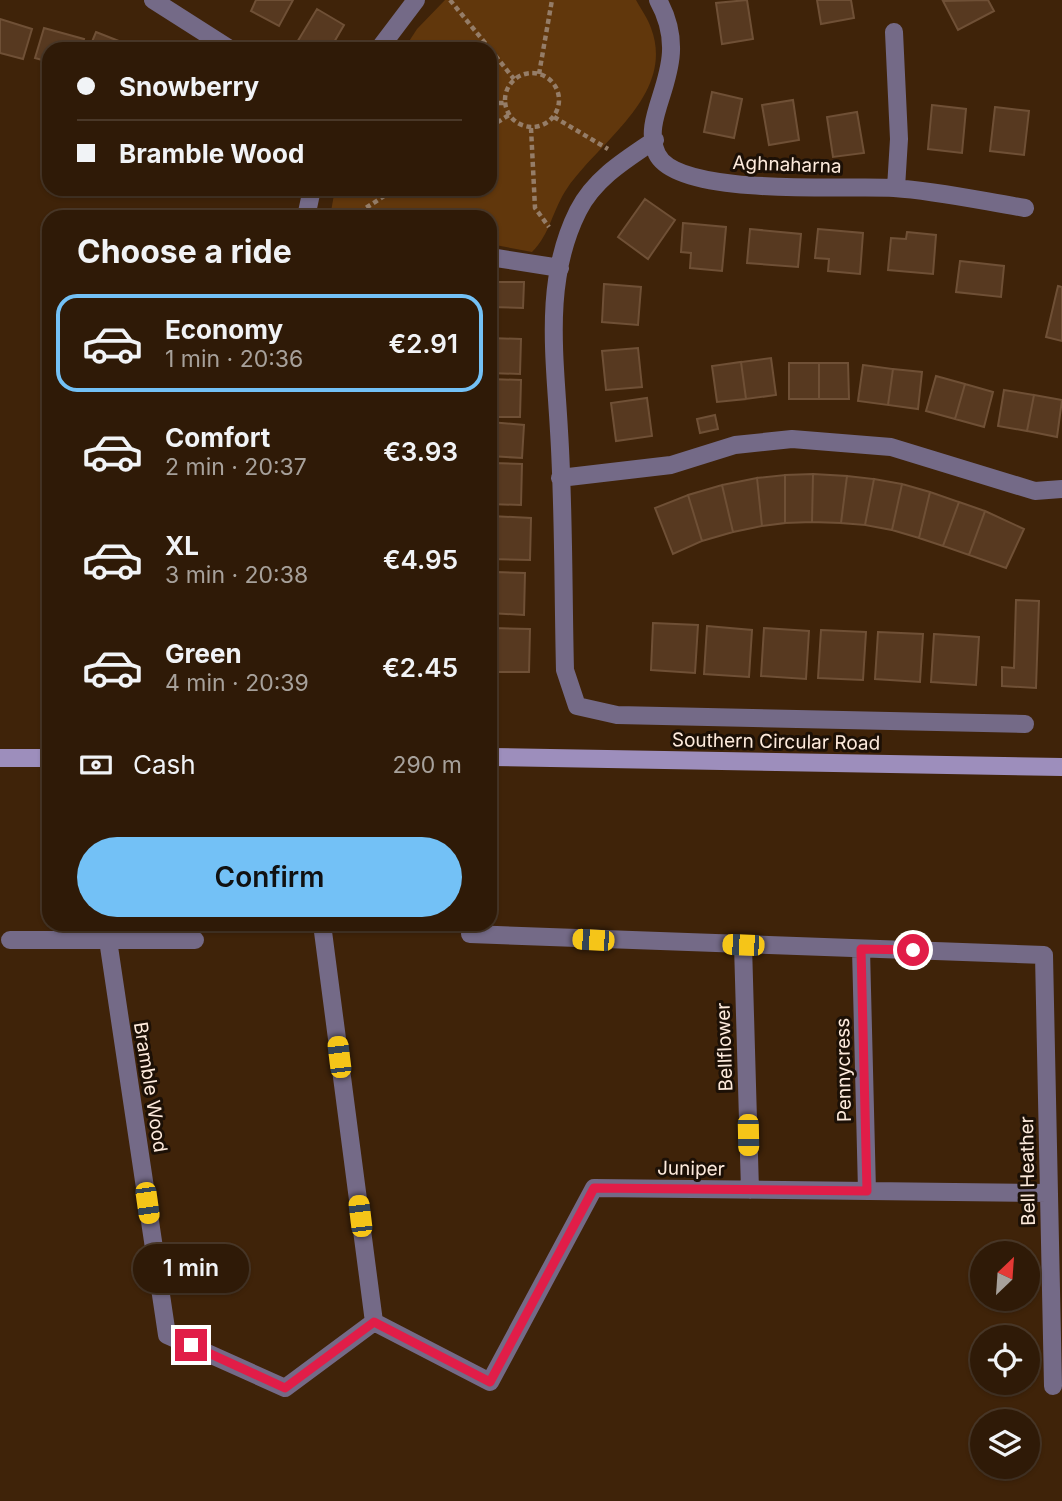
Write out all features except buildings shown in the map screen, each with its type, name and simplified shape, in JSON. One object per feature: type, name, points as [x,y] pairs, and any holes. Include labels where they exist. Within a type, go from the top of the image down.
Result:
[{"type":"main road","name":"Southern Circular Road","points":[[497,757],[1062,767]]},
{"type":"main road","points":[[0,758],[42,758]]},
{"type":"street","points":[[153,0],[219,42]]},
{"type":"street","points":[[384,42],[416,0]]},
{"type":"street","points":[[658,0],[674,47],[670,75],[654,118],[655,140],[600,179],[578,211],[562,259],[552,321],[560,478],[565,670],[578,706],[617,715],[1025,723]]},
{"type":"street","points":[[894,32],[899,139],[896,188]]},
{"type":"street","name":"Aghnaharna","points":[[655,140],[657,153],[664,163],[690,175],[733,185],[896,188],[1025,208]]},
{"type":"street","points":[[497,257],[562,259]]},
{"type":"street","points":[[560,478],[671,465],[735,445],[792,439],[891,447],[1035,491],[1062,489]]},
{"type":"street","points":[[323,931],[374,1322]]},
{"type":"street","points":[[470,934],[861,949]]},
{"type":"street","points":[[9,940],[195,940]]},
{"type":"street","name":"Bramble Wood","points":[[108,940],[167,1335],[285,1388],[374,1322]]},
{"type":"street","name":"Bellflower","points":[[743,945],[750,1190]]},
{"type":"street","name":"Bell Heather","points":[[861,949],[1044,955],[1053,1386]]},
{"type":"street","name":"Pennycress","points":[[861,949],[867,1191]]},
{"type":"street","name":"Juniper","points":[[374,1322],[490,1382],[594,1188],[1049,1193]]},
{"type":"path","points":[[450,0],[484,42]]},
{"type":"path","points":[[539,74],[552,0]]},
{"type":"path","points":[[497,58],[514,79]]},
{"type":"path","points":[[526,74],[539,74],[551,80],[558,91],[559,105],[554,117],[544,125],[531,128],[518,125],[509,115],[504,103],[506,90],[514,79],[526,74]]},
{"type":"path","points":[[497,103],[504,103]]},
{"type":"path","points":[[497,123],[509,115]]},
{"type":"path","points":[[554,117],[626,159]]},
{"type":"path","points":[[531,128],[535,208],[562,259]]},
{"type":"path","points":[[363,210],[384,196]]},
{"type":"shaded area","points":[[445,0],[636,0],[646,18],[656,52],[653,74],[644,95],[631,115],[568,187],[543,237],[532,252],[497,245],[497,210],[331,210],[334,196],[497,196],[497,42],[409,42],[417,29]]},
{"type":"route","points":[[191,1345],[285,1388],[374,1322],[490,1382],[594,1188],[867,1191],[861,949],[913,950]]}]
